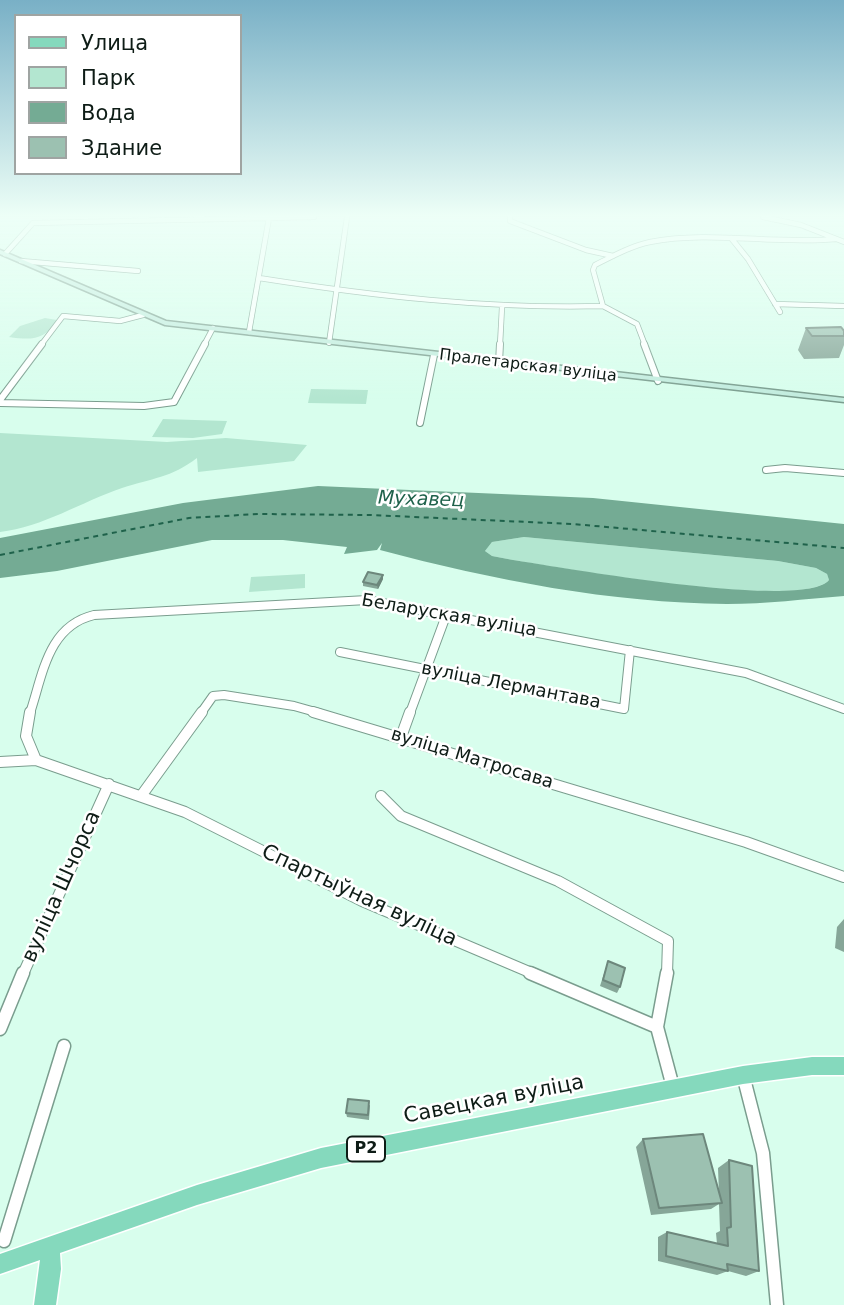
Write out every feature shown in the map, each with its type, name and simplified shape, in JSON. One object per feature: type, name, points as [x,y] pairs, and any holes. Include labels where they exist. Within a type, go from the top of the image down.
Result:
[{"type":"main road","name":"Пралетарская вуліца","points":[[59,278],[165,323],[844,400]]},
{"type":"main road","name":"Савецкая вуліца","points":[[0,1264],[197,1195],[321,1158],[673,1087],[812,1066],[844,1066]]},
{"type":"main road","points":[[45,1305],[51,1269],[50,1247]]},
{"type":"street","points":[[249,332],[260,278],[335,290],[502,307],[603,306],[637,324],[658,381]]},
{"type":"street","points":[[329,343],[337,278]]},
{"type":"street","points":[[595,278],[603,306]]},
{"type":"street","points":[[758,278],[780,312]]},
{"type":"street","points":[[775,304],[844,306]]},
{"type":"street","points":[[499,362],[502,307]]},
{"type":"street","name":"Пралетарская вуліца","points":[[0,402],[63,316],[120,321],[143,315]]},
{"type":"street","name":"Пралетарская вуліца","points":[[0,402],[144,406],[174,402],[213,328]]},
{"type":"street","points":[[420,423],[434,355]]},
{"type":"street","points":[[766,470],[785,468],[844,473]]},
{"type":"street","name":"Беларуская вуліца","points":[[36,760],[26,736],[26,724],[51,645],[58,633],[77,618],[349,599],[447,613],[746,673],[844,709]]},
{"type":"street","points":[[401,737],[447,613]]},
{"type":"street","name":"вуліца Лермантава","points":[[340,652],[624,709],[630,650]]},
{"type":"street","name":"вуліца Матросава","points":[[141,796],[213,696],[224,695],[294,706],[401,737],[746,842],[844,877]]},
{"type":"street","name":"Спартыўная вуліца","points":[[0,762],[36,760],[186,812],[362,901],[657,1027]]},
{"type":"street","name":"вуліца Шчорса","points":[[0,1029],[41,930],[109,784]]},
{"type":"street","points":[[381,796],[401,816],[558,881],[668,940],[669,961],[657,1027],[673,1087]]},
{"type":"street","points":[[5,1241],[64,1046]]},
{"type":"street","points":[[743,1075],[763,1153],[777,1305]]},
{"type":"green space","points":[[45,318],[57,320],[42,335],[24,339],[9,337],[20,326]]},
{"type":"green space","points":[[311,389],[368,390],[366,404],[308,403]]},
{"type":"green space","points":[[163,419],[227,421],[222,434],[193,438],[152,437]]},
{"type":"green space","points":[[0,433],[167,442],[226,438],[307,445],[294,461],[198,472],[197,458],[170,474],[122,488],[47,520],[0,532]]},
{"type":"green space","points":[[524,537],[778,561],[816,568],[827,574],[829,580],[810,588],[775,591],[679,585],[492,556],[485,551],[492,542]]},
{"type":"green space","points":[[305,574],[305,588],[249,592],[251,577]]},
{"type":"water","name":"Мухавец","points":[[318,486],[593,498],[844,524],[844,596],[742,604],[640,599],[552,588],[466,571],[380,550],[382,543],[377,550],[344,554],[347,547],[283,540],[212,540],[57,571],[0,578],[0,538],[183,503]],"holes":[[[524,537],[778,561],[816,568],[827,574],[829,580],[810,588],[776,591],[730,589],[579,570],[492,556],[485,551],[492,542]]]},
{"type":"building","points":[[841,327],[844,336],[812,336],[806,328]]},
{"type":"building","points":[[368,572],[383,575],[377,585],[363,582]]},
{"type":"building","points":[[608,961],[625,968],[620,987],[603,980]]},
{"type":"building","points":[[348,1099],[369,1101],[368,1115],[346,1113]]},
{"type":"building","points":[[703,1134],[722,1203],[659,1208],[643,1139]]},
{"type":"building","points":[[729,1160],[752,1166],[759,1271],[727,1264],[728,1271],[666,1256],[667,1232],[728,1246],[727,1228],[731,1227]]},
{"type":"ferry route","points":[[0,555],[189,518],[258,514],[370,515],[573,524],[844,548]]}]
